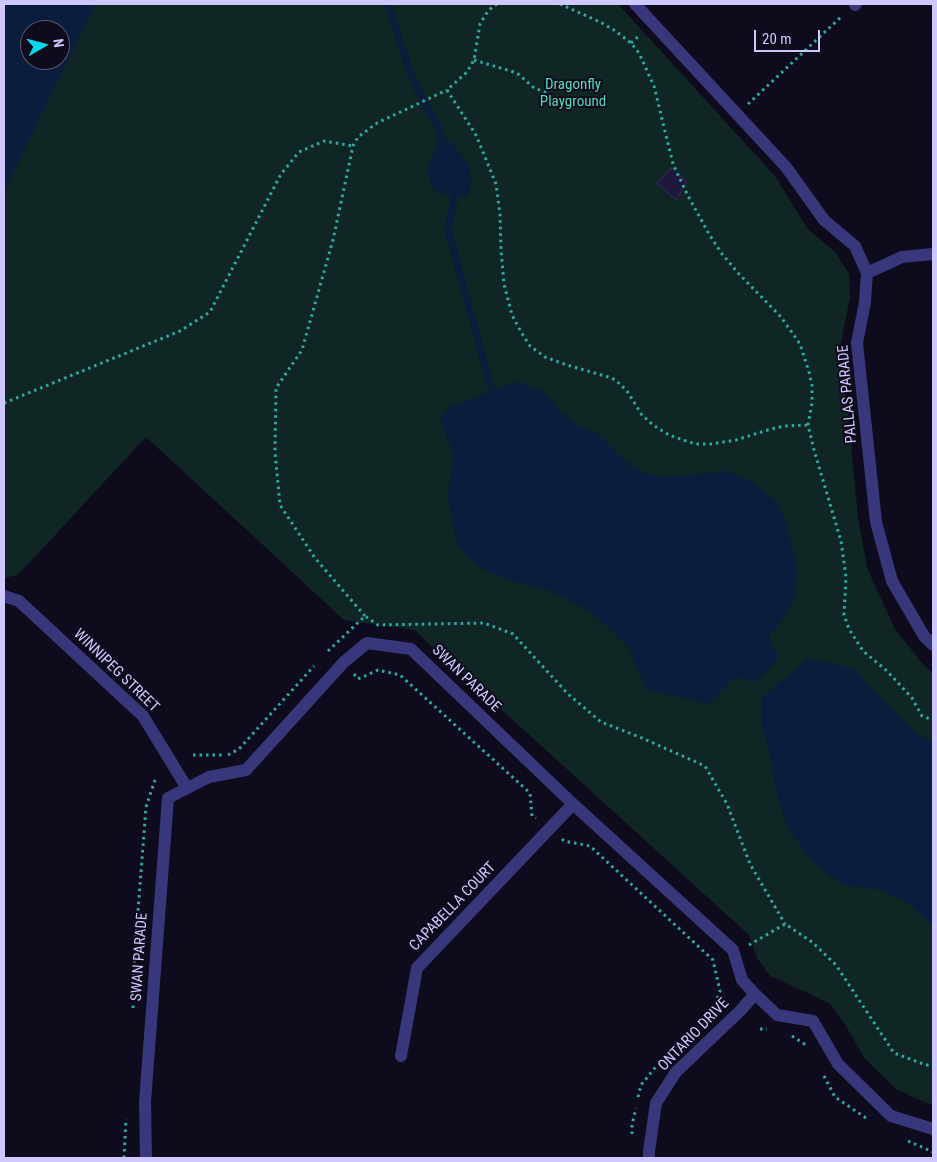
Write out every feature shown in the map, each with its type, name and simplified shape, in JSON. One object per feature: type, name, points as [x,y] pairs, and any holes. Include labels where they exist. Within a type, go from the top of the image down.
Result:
[{"type":"street","name":"PALLAS PARADE","points":[[635,4],[786,167],[824,220],[855,246],[867,273],[865,302],[857,343],[876,522],[892,582],[924,636],[933,645]]},
{"type":"street","points":[[867,273],[902,257],[933,254]]},
{"type":"street","name":"WINNIPEG STREET","points":[[4,596],[19,601],[143,716],[188,788]]},
{"type":"street","name":"SWAN PARADE","points":[[146,1158],[145,1102],[168,798],[210,777],[246,770],[344,662],[367,643],[411,649],[573,804],[733,950],[742,980],[755,994],[778,1015],[813,1021],[838,1064],[891,1116],[933,1130]]},
{"type":"street","name":"CAPABELLA COURT","points":[[401,1056],[417,968],[573,804]]},
{"type":"street","name":"ONTARIO DRIVE","points":[[649,1158],[656,1103],[676,1072],[755,994]]},
{"type":"path","points":[[365,616],[315,558],[280,505],[275,452],[276,388],[302,350],[333,240],[354,146],[358,137],[377,123],[447,90],[467,72],[474,60],[480,24],[486,14],[497,4]]},
{"type":"path","points":[[560,4],[614,30],[631,43],[639,53],[654,86],[673,164],[704,226],[722,254],[781,317],[800,344],[812,386],[812,403],[808,425],[842,540],[846,577],[844,616],[849,629],[863,651],[887,671],[912,698],[922,716],[933,720]]},
{"type":"path","points":[[737,114],[855,4]]},
{"type":"path","points":[[474,60],[517,73],[534,88],[548,93]]},
{"type":"path","points":[[447,90],[476,135],[496,184],[500,214],[504,284],[512,315],[530,346],[545,357],[612,378],[627,391],[642,415],[653,425],[669,435],[696,444],[736,440],[785,426],[808,425]]},
{"type":"path","points":[[4,403],[180,331],[210,312],[281,174],[299,152],[324,141],[354,146]]},
{"type":"path","points":[[344,662],[358,679],[378,670],[400,675],[530,793],[532,816],[564,841],[590,846],[713,960],[720,991],[712,1013],[707,1019]]},
{"type":"path","points":[[132,1016],[146,807],[155,780]]},
{"type":"path","points":[[736,958],[751,943],[785,924],[812,942],[836,965],[894,1054],[926,1065],[933,1065]]},
{"type":"path","points":[[632,1142],[632,1125],[641,1085],[668,1054]]},
{"type":"path","points":[[124,1158],[126,1114]]},
{"type":"green space","name":"Dragonfly Playground","points":[[4,4],[618,4],[775,176],[808,229],[835,252],[849,274],[850,297],[841,343],[858,517],[867,568],[895,629],[922,663],[933,673],[933,1105],[896,1089],[865,1059],[846,1026],[830,1004],[770,976],[757,958],[749,935],[414,630],[344,620],[146,437],[18,575],[4,578]]},
{"type":"water","points":[[4,4],[96,4],[70,57],[70,20],[20,20],[20,70],[64,70],[4,191]]},
{"type":"water","points":[[441,131],[470,168],[471,181],[468,197],[436,192],[430,184],[428,169]]},
{"type":"water","points":[[516,382],[539,389],[548,396],[559,411],[578,426],[598,434],[625,461],[646,474],[670,477],[727,471],[752,482],[776,501],[787,525],[797,566],[796,591],[787,614],[770,635],[769,642],[779,657],[753,683],[741,677],[731,680],[709,704],[647,690],[628,647],[590,611],[552,591],[507,580],[477,566],[458,547],[447,496],[454,456],[440,420],[451,407]]},
{"type":"water","points":[[808,659],[856,670],[888,706],[920,735],[933,742],[933,926],[908,903],[877,889],[843,885],[812,862],[787,826],[775,787],[769,749],[762,726],[762,697]]},
{"type":"building","points":[[671,168],[687,182],[676,200],[657,183]]},
{"type":"waterway","points":[[388,4],[412,79],[438,127],[442,143]]},
{"type":"waterway","points":[[455,187],[456,191],[448,230],[492,391]]}]
